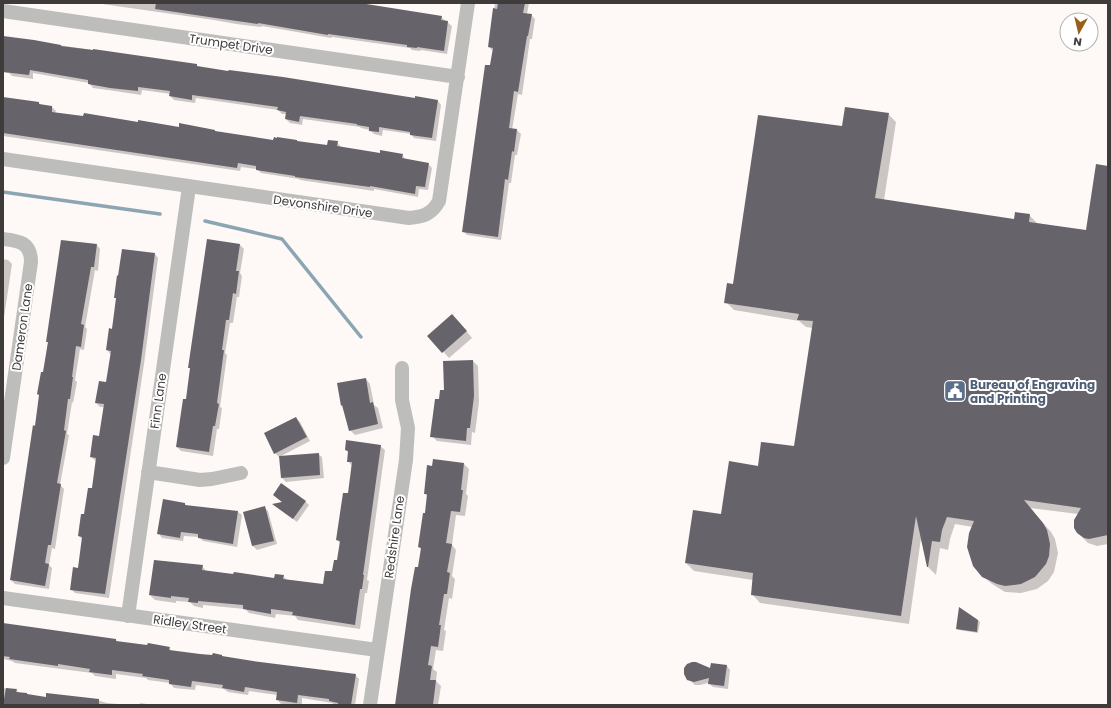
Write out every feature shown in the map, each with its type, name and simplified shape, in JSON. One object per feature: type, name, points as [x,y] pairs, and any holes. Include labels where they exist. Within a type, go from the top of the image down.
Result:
[{"type":"street","name":"Devonshire Drive","points":[[3,159],[409,218],[420,217],[435,209],[439,201],[468,3]]},
{"type":"street","name":"Trumpet Drive","points":[[3,11],[458,77]]},
{"type":"street","name":"Finn Lane","points":[[128,616],[189,187]]},
{"type":"street","name":"Dameron Lane","points":[[3,239],[19,241],[24,244],[29,249],[31,262],[3,458]]},
{"type":"street","name":"Redshire Lane","points":[[370,705],[406,460],[408,428],[402,400],[402,368]]},
{"type":"street","points":[[148,472],[200,480],[241,473]]},
{"type":"street","name":"Ridley Street","points":[[3,598],[378,650]]},
{"type":"building","points":[[156,3],[360,3],[442,16],[441,20],[448,21],[444,51],[407,47],[407,45],[328,35],[258,23],[155,9]]},
{"type":"building","points":[[498,3],[525,3],[523,13],[532,14],[518,92],[514,91],[509,128],[517,129],[508,180],[505,179],[498,237],[462,232],[485,65],[490,65],[493,48],[488,47],[493,8],[497,9]]},
{"type":"building","points":[[3,36],[34,40],[61,46],[93,49],[197,64],[197,66],[228,71],[283,77],[415,98],[415,96],[438,100],[432,138],[410,135],[410,132],[379,127],[379,132],[369,131],[369,127],[357,124],[300,116],[299,122],[285,119],[286,112],[277,110],[278,107],[192,95],[192,100],[169,96],[170,91],[138,87],[138,91],[110,88],[88,84],[88,80],[30,70],[29,75],[3,72]]},
{"type":"building","points":[[3,97],[39,102],[39,104],[52,106],[52,112],[83,116],[84,113],[179,127],[179,123],[215,131],[273,140],[274,137],[277,137],[327,145],[328,140],[338,141],[337,146],[380,153],[380,150],[403,154],[402,158],[429,163],[425,187],[416,186],[415,194],[370,186],[295,177],[256,170],[256,166],[238,163],[237,168],[3,133]]},
{"type":"building","name":"Bureau of Engraving and Printing","points":[[845,107],[889,113],[875,198],[1014,219],[1015,212],[1030,214],[1029,222],[1086,230],[1096,164],[1108,166],[1108,535],[1089,539],[1084,538],[1077,533],[1074,528],[1074,520],[1081,508],[1024,500],[1047,530],[1050,544],[1049,556],[1046,564],[1035,577],[1021,584],[1005,586],[982,577],[973,566],[967,547],[969,533],[974,521],[947,517],[942,530],[940,542],[932,541],[927,567],[916,516],[901,616],[751,595],[753,573],[685,563],[693,510],[721,514],[729,461],[758,466],[761,442],[794,446],[813,321],[797,320],[799,314],[724,303],[727,283],[733,284],[758,115],[842,126]]},
{"type":"building","points":[[207,239],[240,244],[236,271],[239,271],[236,294],[233,293],[229,320],[226,320],[222,350],[224,350],[217,403],[219,404],[215,426],[213,426],[209,452],[176,447],[183,399],[186,399],[190,368],[188,368]]},
{"type":"building","points":[[61,240],[97,244],[94,267],[91,267],[81,324],[84,325],[81,347],[76,346],[70,399],[68,399],[64,430],[66,431],[57,483],[61,484],[51,545],[48,545],[45,563],[49,564],[45,586],[10,580],[33,425],[35,426],[39,395],[37,394],[41,372],[43,372],[48,342],[46,342]]},
{"type":"building","points":[[122,249],[155,253],[141,360],[105,594],[70,590],[73,567],[78,568],[82,537],[78,536],[81,514],[84,514],[88,488],[92,488],[96,458],[90,457],[93,435],[99,436],[104,404],[95,403],[99,381],[106,382],[111,351],[106,350],[109,328],[112,329],[116,298],[114,298]]},
{"type":"building","points":[[452,314],[467,331],[442,353],[427,336]]},
{"type":"building","points":[[473,360],[474,396],[470,428],[467,428],[466,441],[430,437],[435,399],[439,399],[440,390],[444,390],[443,361]]},
{"type":"building","points":[[366,378],[370,403],[373,402],[378,424],[349,431],[342,405],[341,406],[337,383]]},
{"type":"building","points":[[296,417],[307,437],[274,454],[264,433]]},
{"type":"building","points":[[346,440],[381,445],[362,589],[360,589],[355,625],[292,615],[293,612],[271,609],[271,614],[243,609],[243,605],[198,601],[198,603],[188,602],[189,598],[171,596],[171,598],[149,595],[154,560],[203,565],[202,570],[233,574],[234,572],[274,578],[275,574],[284,575],[283,579],[323,584],[325,571],[332,571],[334,560],[337,560],[340,541],[336,540],[343,493],[348,493],[352,462],[347,462],[348,451],[345,450]]},
{"type":"building","points":[[319,453],[320,475],[281,478],[279,456]]},
{"type":"building","points":[[433,459],[464,463],[461,490],[463,490],[460,512],[451,511],[446,543],[452,544],[447,572],[450,573],[447,594],[444,594],[439,625],[441,625],[438,647],[431,646],[428,665],[432,666],[430,680],[436,680],[433,705],[395,705],[411,589],[415,567],[418,567],[421,548],[418,547],[423,513],[425,513],[427,494],[424,494],[427,465],[432,466]]},
{"type":"building","points":[[281,483],[306,501],[293,519],[272,504],[282,502],[273,495]]},
{"type":"building","points":[[163,499],[185,503],[185,505],[238,511],[233,544],[198,538],[198,534],[181,532],[180,538],[157,534]]},
{"type":"building","points":[[265,506],[274,541],[252,546],[243,512]]},
{"type":"building","points":[[959,607],[978,620],[977,632],[956,629]]},
{"type":"building","points":[[3,623],[116,639],[116,641],[147,645],[148,643],[170,647],[169,650],[212,655],[213,653],[253,661],[356,674],[351,705],[338,705],[338,703],[329,701],[329,699],[298,695],[297,703],[276,700],[277,692],[245,687],[244,692],[222,688],[223,685],[192,681],[191,687],[169,684],[169,680],[142,676],[143,674],[112,670],[112,675],[89,672],[90,669],[58,664],[58,666],[9,659],[10,657],[3,656]]},
{"type":"building","points":[[696,662],[710,668],[711,663],[727,665],[724,686],[708,684],[709,678],[694,682],[687,680],[684,674],[684,668],[687,664]]},
{"type":"building","points":[[6,688],[17,689],[16,692],[46,697],[46,693],[99,699],[99,705],[3,705]]},
{"type":"waterway","points":[[3,192],[160,214]]},
{"type":"waterway","points":[[205,221],[282,239],[361,337]]},
{"type":"place","name":"Bureau of Engraving and Printing","points":[[955,391]]}]
